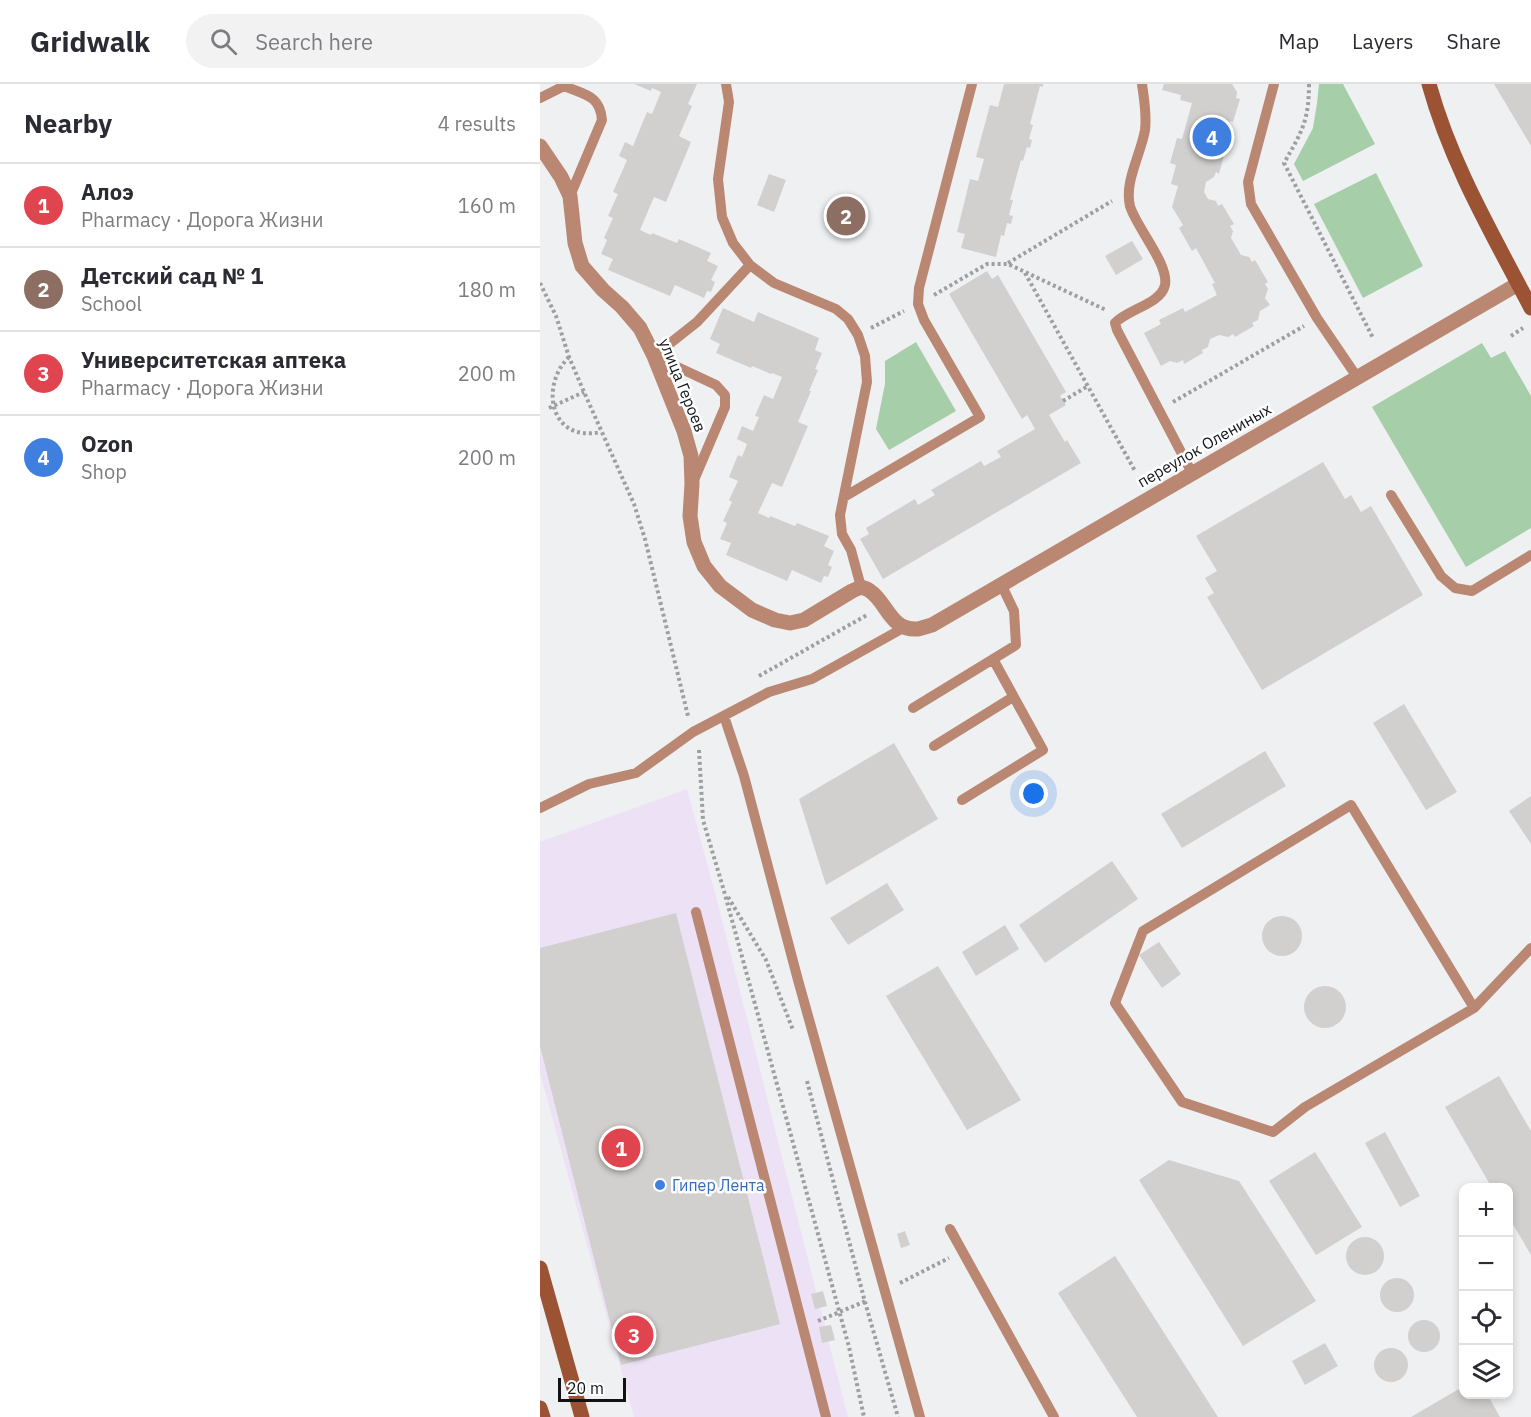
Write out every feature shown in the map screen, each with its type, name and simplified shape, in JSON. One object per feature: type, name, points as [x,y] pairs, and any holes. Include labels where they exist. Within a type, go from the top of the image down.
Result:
[{"type":"street","points":[[1429,84],[1435,106],[1467,186],[1531,308]]},
{"type":"street","name":"улица Героев","points":[[540,146],[561,177],[570,196],[574,243],[582,266],[640,328],[654,356],[684,431],[691,456],[690,516],[694,542],[705,566],[720,586],[752,610],[775,620],[790,623],[804,620],[861,587]]},
{"type":"street","name":"переулок Олениных","points":[[905,627],[918,629],[932,625],[1518,284]]},
{"type":"street","points":[[861,587],[870,590],[894,620],[905,627]]},
{"type":"street","points":[[540,1268],[582,1417]]},
{"type":"street","points":[[540,1407],[543,1417]]},
{"type":"lane","points":[[726,84],[729,102],[718,179],[722,217],[733,243],[750,265],[774,283],[836,309],[848,319],[858,335],[865,357],[867,382],[840,515],[842,534],[852,550],[861,587]]},
{"type":"lane","points":[[844,497],[980,417],[924,320],[918,304],[919,288],[972,84]]},
{"type":"lane","points":[[1142,84],[1145,130],[1128,191],[1130,207],[1165,273],[1165,286],[1158,297],[1120,317],[1115,322],[1117,330],[1192,472]]},
{"type":"lane","points":[[1274,84],[1248,182],[1251,204],[1317,318],[1357,377]]},
{"type":"lane","points":[[540,98],[565,85],[593,98],[601,108],[602,120],[570,196]]},
{"type":"lane","points":[[692,484],[725,407],[725,395],[716,385],[654,356],[697,322],[750,265]]},
{"type":"lane","points":[[1391,495],[1442,576],[1455,588],[1472,591],[1531,555]]},
{"type":"lane","points":[[913,708],[1016,645],[1014,611],[1001,584]]},
{"type":"lane","points":[[540,808],[588,784],[636,772],[693,732],[769,692],[812,679],[905,627]]},
{"type":"lane","points":[[962,800],[1043,750],[993,659]]},
{"type":"lane","points":[[934,746],[1013,698]]},
{"type":"lane","points":[[724,716],[744,776],[798,980],[920,1417]]},
{"type":"lane","points":[[1474,1008],[1351,805],[1143,931],[1115,1003],[1182,1102],[1273,1132],[1305,1107],[1474,1008],[1531,948]]},
{"type":"lane","points":[[696,912],[826,1417]]},
{"type":"lane","points":[[950,1229],[1054,1417]]},
{"type":"path","points":[[1309,84],[1305,125],[1284,163],[1373,338]]},
{"type":"path","points":[[1008,264],[1128,191]]},
{"type":"path","points":[[858,335],[987,264],[1008,264],[1120,317]]},
{"type":"path","points":[[1024,271],[1135,471]]},
{"type":"path","points":[[540,283],[556,316],[569,357],[634,504],[645,539],[688,716],[699,711]]},
{"type":"path","points":[[1159,410],[1317,318]]},
{"type":"path","points":[[1511,336],[1523,328]]},
{"type":"path","points":[[554,369],[569,357]]},
{"type":"path","points":[[1063,401],[1088,386]]},
{"type":"path","points":[[549,408],[584,392]]},
{"type":"path","points":[[546,398],[554,417],[561,425],[580,434],[601,432]]},
{"type":"path","points":[[759,676],[870,613]]},
{"type":"path","points":[[699,750],[703,820],[849,1347],[864,1417]]},
{"type":"path","points":[[724,891],[766,960],[794,1034]]},
{"type":"path","points":[[806,1079],[898,1417]]},
{"type":"shaded area","points":[[687,789],[848,1417],[634,1417],[540,1073],[540,842]]},
{"type":"green space","points":[[1319,84],[1343,84],[1375,144],[1303,181],[1294,164],[1313,128]]},
{"type":"green space","points":[[1376,173],[1423,266],[1363,298],[1314,204]]},
{"type":"green space","points":[[916,342],[956,411],[889,450],[876,429],[885,384],[885,361]]},
{"type":"green space","points":[[1482,343],[1491,358],[1505,351],[1531,396],[1531,528],[1466,567],[1372,407]]},
{"type":"building","points":[[634,84],[697,84],[688,104],[692,106],[679,136],[691,142],[666,202],[654,197],[640,230],[677,243],[679,239],[711,253],[707,261],[718,266],[711,280],[715,282],[711,292],[707,291],[704,298],[675,285],[670,296],[608,270],[613,259],[601,254],[607,240],[604,238],[613,218],[608,216],[618,194],[613,192],[627,160],[619,156],[625,142],[633,146],[647,112],[652,114],[661,92],[652,88],[651,91]]},
{"type":"building","points":[[1004,84],[1043,84],[1043,87],[1040,86],[1030,124],[1033,125],[1029,139],[1032,140],[1030,148],[1027,147],[1023,161],[1021,160],[1010,200],[1013,200],[1009,215],[1013,216],[1011,224],[1007,223],[1004,236],[1001,235],[996,257],[961,248],[965,234],[957,232],[970,179],[978,181],[984,159],[976,157],[990,105],[998,107]]},
{"type":"building","points":[[1164,84],[1232,84],[1237,92],[1236,98],[1240,99],[1233,122],[1230,121],[1228,126],[1220,131],[1222,151],[1225,152],[1219,174],[1216,172],[1214,177],[1206,182],[1204,192],[1208,199],[1216,201],[1218,206],[1222,204],[1234,224],[1230,226],[1233,231],[1231,238],[1241,255],[1249,257],[1252,262],[1255,260],[1268,282],[1265,284],[1268,289],[1265,298],[1270,305],[1260,311],[1258,320],[1252,323],[1254,326],[1235,337],[1233,334],[1228,337],[1219,335],[1210,339],[1208,347],[1202,350],[1203,353],[1184,364],[1183,360],[1177,363],[1170,361],[1161,366],[1144,333],[1161,324],[1159,320],[1183,308],[1185,312],[1217,295],[1212,284],[1215,283],[1196,248],[1192,251],[1179,228],[1183,225],[1172,207],[1178,186],[1171,184],[1176,165],[1170,163],[1177,138],[1182,139],[1192,103],[1180,100],[1181,95],[1162,90]]},
{"type":"building","points":[[1494,84],[1531,84],[1531,146],[1500,94]]},
{"type":"building","points":[[769,174],[786,180],[774,212],[757,205]]},
{"type":"building","points":[[1132,241],[1143,259],[1116,275],[1105,256]]},
{"type":"building","points":[[987,271],[992,279],[998,275],[1066,392],[1060,396],[1066,405],[1049,415],[1081,463],[883,579],[860,539],[869,534],[866,528],[915,499],[918,505],[935,495],[931,490],[981,461],[984,466],[1001,457],[997,451],[1035,429],[1027,415],[1022,419],[949,294]]},
{"type":"building","points":[[723,308],[754,322],[758,312],[819,338],[815,350],[822,353],[815,369],[818,370],[798,422],[808,426],[782,487],[772,483],[758,513],[795,526],[797,523],[829,536],[824,546],[834,551],[828,565],[832,567],[828,577],[824,576],[821,583],[792,570],[787,581],[726,555],[731,543],[720,539],[727,523],[723,521],[732,502],[729,500],[738,481],[729,477],[738,455],[742,457],[747,444],[737,439],[742,426],[753,431],[759,417],[755,416],[764,395],[773,399],[782,377],[752,366],[751,368],[716,353],[720,344],[710,339]]},
{"type":"building","points":[[1323,462],[1345,499],[1351,495],[1361,512],[1371,506],[1423,595],[1262,690],[1207,597],[1214,593],[1205,578],[1217,571],[1196,536]]},
{"type":"building","points":[[1404,704],[1457,792],[1426,810],[1373,723]]},
{"type":"building","points":[[894,743],[938,819],[826,885],[799,799]]},
{"type":"building","points":[[1265,751],[1286,786],[1182,848],[1161,814]]},
{"type":"building","points":[[1531,796],[1531,844],[1509,811]]},
{"type":"building","points":[[1112,861],[1138,899],[1045,963],[1019,925]]},
{"type":"building","points":[[887,883],[904,910],[848,945],[830,918]]},
{"type":"building","name":"Гипер Лента","points":[[676,913],[780,1324],[621,1365],[540,1046],[540,948]]},
{"type":"building","points":[[1282,916],[1290,917],[1296,922],[1301,928],[1301,944],[1296,950],[1290,955],[1282,956],[1274,955],[1268,950],[1263,944],[1262,936],[1263,928],[1268,922],[1274,917]]},
{"type":"building","points":[[1005,925],[1019,949],[976,976],[962,952]]},
{"type":"building","points":[[1159,942],[1181,974],[1162,988],[1139,955]]},
{"type":"building","points":[[938,966],[1021,1100],[967,1130],[886,996]]},
{"type":"building","points":[[1325,986],[1339,993],[1346,1007],[1339,1021],[1325,1028],[1311,1021],[1304,1007],[1311,993]]},
{"type":"building","points":[[1499,1076],[1531,1131],[1531,1255],[1513,1224],[1513,1183],[1489,1183],[1445,1107]]},
{"type":"building","points":[[1385,1132],[1420,1196],[1400,1207],[1365,1143]]},
{"type":"building","points":[[1315,1152],[1362,1227],[1316,1255],[1269,1181]]},
{"type":"building","points":[[1169,1160],[1239,1181],[1316,1301],[1243,1346],[1139,1180]]},
{"type":"building","points":[[905,1231],[910,1245],[901,1248],[897,1234]]},
{"type":"building","points":[[1365,1237],[1378,1243],[1384,1256],[1378,1269],[1365,1275],[1352,1269],[1346,1256],[1352,1243]]},
{"type":"building","points":[[1115,1256],[1218,1417],[1137,1417],[1058,1293]]},
{"type":"building","points":[[1397,1278],[1409,1283],[1414,1295],[1409,1307],[1397,1312],[1385,1307],[1380,1295],[1385,1283]]},
{"type":"building","points":[[823,1291],[827,1306],[815,1309],[811,1294]]},
{"type":"building","points":[[1424,1320],[1436,1324],[1440,1336],[1436,1348],[1424,1352],[1412,1348],[1408,1336],[1412,1324]]},
{"type":"building","points":[[831,1325],[835,1340],[822,1343],[819,1327]]},
{"type":"building","points":[[1325,1343],[1338,1366],[1305,1385],[1292,1361]]},
{"type":"building","points":[[1391,1348],[1403,1353],[1408,1365],[1403,1377],[1391,1382],[1379,1377],[1374,1365],[1379,1353]]},
{"type":"building","points":[[1459,1389],[1459,1399],[1490,1399],[1500,1417],[1411,1417]]},
{"type":"place","name":"Ozon","points":[[1212,137]]},
{"type":"place","name":"Детский сад № 1","points":[[846,216]]},
{"type":"place","name":"Алоэ","points":[[621,1148]]},
{"type":"place","name":"Гипер Лента","points":[[660,1185]]},
{"type":"place","name":"Университетская аптека","points":[[634,1335]]}]
